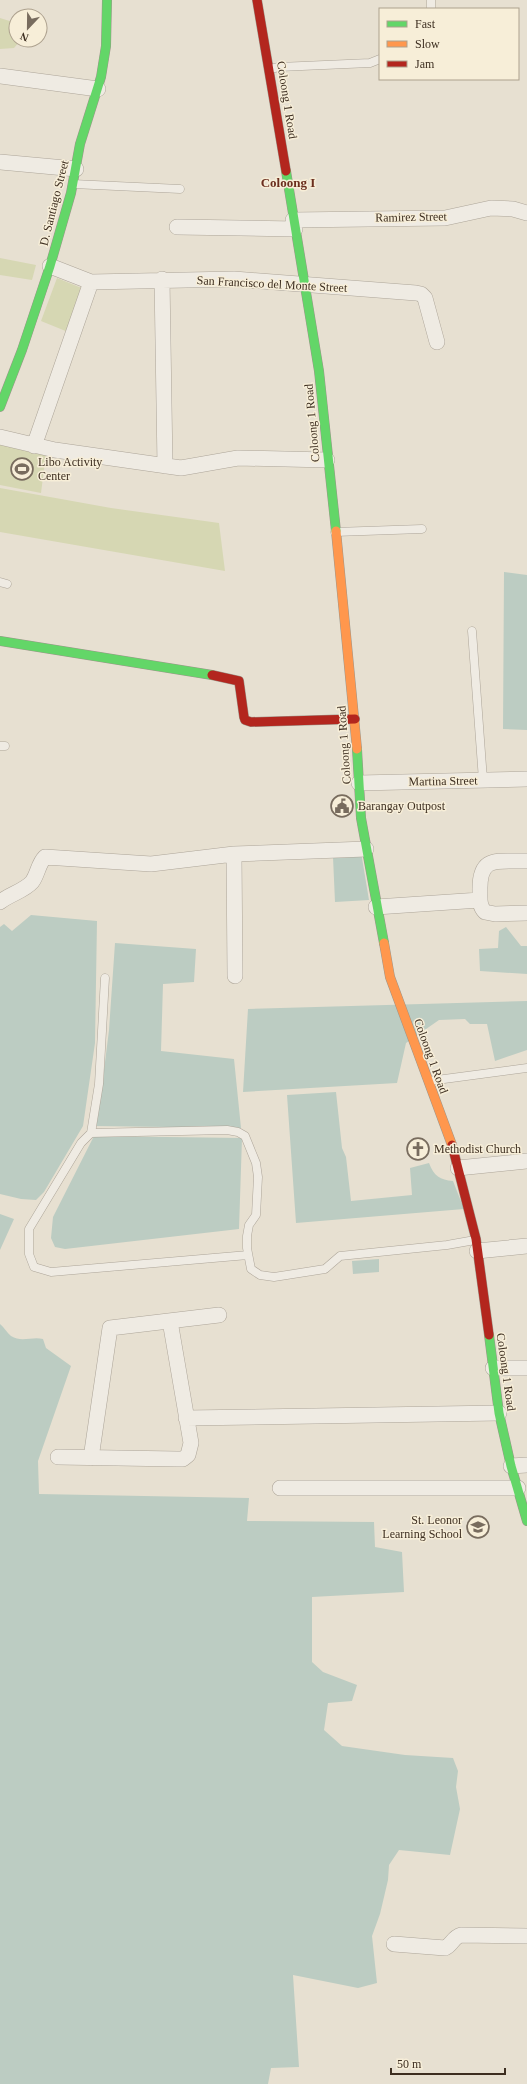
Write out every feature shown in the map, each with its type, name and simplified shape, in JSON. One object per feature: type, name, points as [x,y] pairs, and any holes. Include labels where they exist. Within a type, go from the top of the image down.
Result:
[{"type":"street","name":"D. Santiago Street","points":[[1,400],[22,350],[50,266],[73,184],[80,144],[98,89],[106,46],[107,0]]},
{"type":"street","name":"Coloong 1 Road","points":[[257,0],[270,70],[294,225],[319,371],[334,532],[355,719],[359,783],[366,849],[376,907],[390,977],[458,1168],[476,1245],[499,1413],[511,1466],[527,1521]]},
{"type":"street","points":[[0,76],[98,89]]},
{"type":"street","points":[[0,162],[76,169]]},
{"type":"street","name":"Ramirez Street","points":[[177,227],[294,225],[445,218],[491,208],[513,209],[527,213]]},
{"type":"street","name":"San Francisco del Monte Street","points":[[50,266],[90,282],[234,279],[421,294],[424,298],[437,342]]},
{"type":"street","points":[[162,280],[165,466]]},
{"type":"street","points":[[34,446],[90,282]]},
{"type":"street","points":[[0,437],[34,446],[181,468],[238,458],[327,460]]},
{"type":"street","points":[[0,641],[236,679],[242,686],[245,720],[251,722],[355,719]]},
{"type":"street","name":"Martina Street","points":[[359,783],[527,779]]},
{"type":"street","points":[[0,902],[9,895],[28,886],[34,880],[40,861],[45,856],[151,864],[234,854],[366,849]]},
{"type":"street","points":[[234,854],[235,976]]},
{"type":"street","points":[[527,861],[495,862],[485,866],[480,875],[480,900],[482,909],[489,913],[527,913]]},
{"type":"street","points":[[376,907],[480,900]]},
{"type":"street","points":[[458,1168],[527,1162]]},
{"type":"street","points":[[476,1245],[527,1246]]},
{"type":"street","points":[[91,1458],[110,1328],[219,1315]]},
{"type":"street","points":[[58,1457],[183,1459],[188,1455],[190,1449],[186,1418],[170,1321]]},
{"type":"street","points":[[493,1368],[527,1368]]},
{"type":"street","points":[[186,1418],[499,1413]]},
{"type":"street","points":[[511,1466],[527,1465]]},
{"type":"street","points":[[280,1488],[518,1488]]},
{"type":"street","points":[[394,1944],[445,1948],[449,1947],[457,1936],[461,1935],[527,1936]]},
{"type":"lane","points":[[270,70],[280,67],[370,63],[379,59]]},
{"type":"lane","points":[[73,184],[180,189]]},
{"type":"lane","points":[[334,532],[422,529]]},
{"type":"lane","points":[[472,631],[483,780]]},
{"type":"lane","points":[[105,978],[99,1084],[91,1133],[81,1143],[29,1229],[29,1254],[34,1267],[51,1272],[248,1255]]},
{"type":"lane","points":[[428,1081],[527,1068]]},
{"type":"lane","points":[[91,1133],[227,1130],[238,1132],[245,1136],[256,1163],[258,1177],[256,1215],[249,1225],[247,1236],[248,1255],[251,1269],[266,1277],[325,1269],[340,1256],[447,1245],[476,1245]]},
{"type":"green space","points":[[0,18],[8,20],[8,48],[14,48],[0,49]]},
{"type":"green space","points":[[0,258],[36,265],[32,280],[0,275]]},
{"type":"green space","points":[[57,278],[84,289],[68,332],[41,321]]},
{"type":"green space","name":"Libo Activity Center","points":[[0,443],[46,454],[41,493],[0,485]]},
{"type":"green space","points":[[0,488],[111,508],[219,523],[225,571],[0,532]]},
{"type":"shaded area","points":[[504,572],[527,575],[527,730],[503,729]]},
{"type":"shaded area","points":[[361,852],[369,900],[335,902],[333,857]]},
{"type":"shaded area","points":[[31,915],[97,921],[95,1043],[83,1126],[44,1192],[36,1200],[21,1199],[0,1194],[0,927],[4,924],[12,931]]},
{"type":"shaded area","points":[[506,927],[521,946],[527,946],[527,974],[480,971],[479,949],[498,948],[499,931]]},
{"type":"shaded area","points":[[115,943],[196,949],[194,982],[163,984],[161,1051],[234,1059],[241,1128],[93,1126],[102,1086],[109,1030]]},
{"type":"shaded area","points":[[527,1001],[527,1050],[495,1061],[487,1024],[470,1024],[465,1019],[439,1020],[406,1043],[397,1083],[243,1092],[248,1009]]},
{"type":"shaded area","points":[[336,1092],[342,1148],[346,1157],[351,1201],[412,1195],[410,1168],[429,1163],[435,1174],[444,1180],[453,1181],[464,1209],[296,1223],[287,1095]]},
{"type":"shaded area","points":[[94,1136],[242,1138],[239,1229],[65,1249],[55,1247],[51,1238],[53,1217]]},
{"type":"shaded area","points":[[0,1214],[14,1219],[0,1250]]},
{"type":"shaded area","points":[[379,1259],[379,1272],[353,1274],[352,1261]]},
{"type":"shaded area","points":[[0,1324],[11,1336],[15,1338],[43,1339],[46,1348],[71,1366],[38,1461],[39,1494],[249,1498],[247,1521],[374,1522],[375,1547],[402,1552],[404,1592],[312,1597],[312,1662],[323,1672],[357,1685],[352,1701],[328,1703],[324,1730],[342,1746],[405,1755],[453,1758],[458,1771],[456,1787],[460,1809],[450,1855],[399,1850],[389,1865],[388,1880],[380,1914],[372,1936],[377,1983],[358,1988],[293,1975],[299,2067],[271,2068],[268,2084],[0,2084]]},
{"type":"traffic: fast","points":[[0,407],[22,350],[50,266],[71,193],[80,144],[101,77],[106,46],[107,0]]},
{"type":"traffic: fast","points":[[286,171],[319,371],[336,531]]},
{"type":"traffic: fast","points":[[0,641],[212,675]]},
{"type":"traffic: fast","points":[[357,749],[361,818],[384,943]]},
{"type":"traffic: fast","points":[[489,1335],[499,1413],[511,1466],[527,1521]]},
{"type":"traffic: slow","points":[[336,531],[357,749]]},
{"type":"traffic: slow","points":[[384,943],[390,977],[452,1145]]},
{"type":"traffic: jam","points":[[257,0],[286,171]]},
{"type":"traffic: jam","points":[[212,675],[239,681],[244,717],[245,720],[251,722],[355,719]]},
{"type":"traffic: jam","points":[[452,1145],[476,1239],[489,1335]]},
{"type":"place","name":"Libo Activity Center","points":[[22,469]]},
{"type":"place","name":"Barangay Outpost","points":[[342,806]]},
{"type":"place","name":"Methodist Church","points":[[418,1149]]},
{"type":"place","name":"St. Leonor Learning School","points":[[478,1527]]},
{"type":"district","name":"Coloong I","points":[[288,182]]}]
